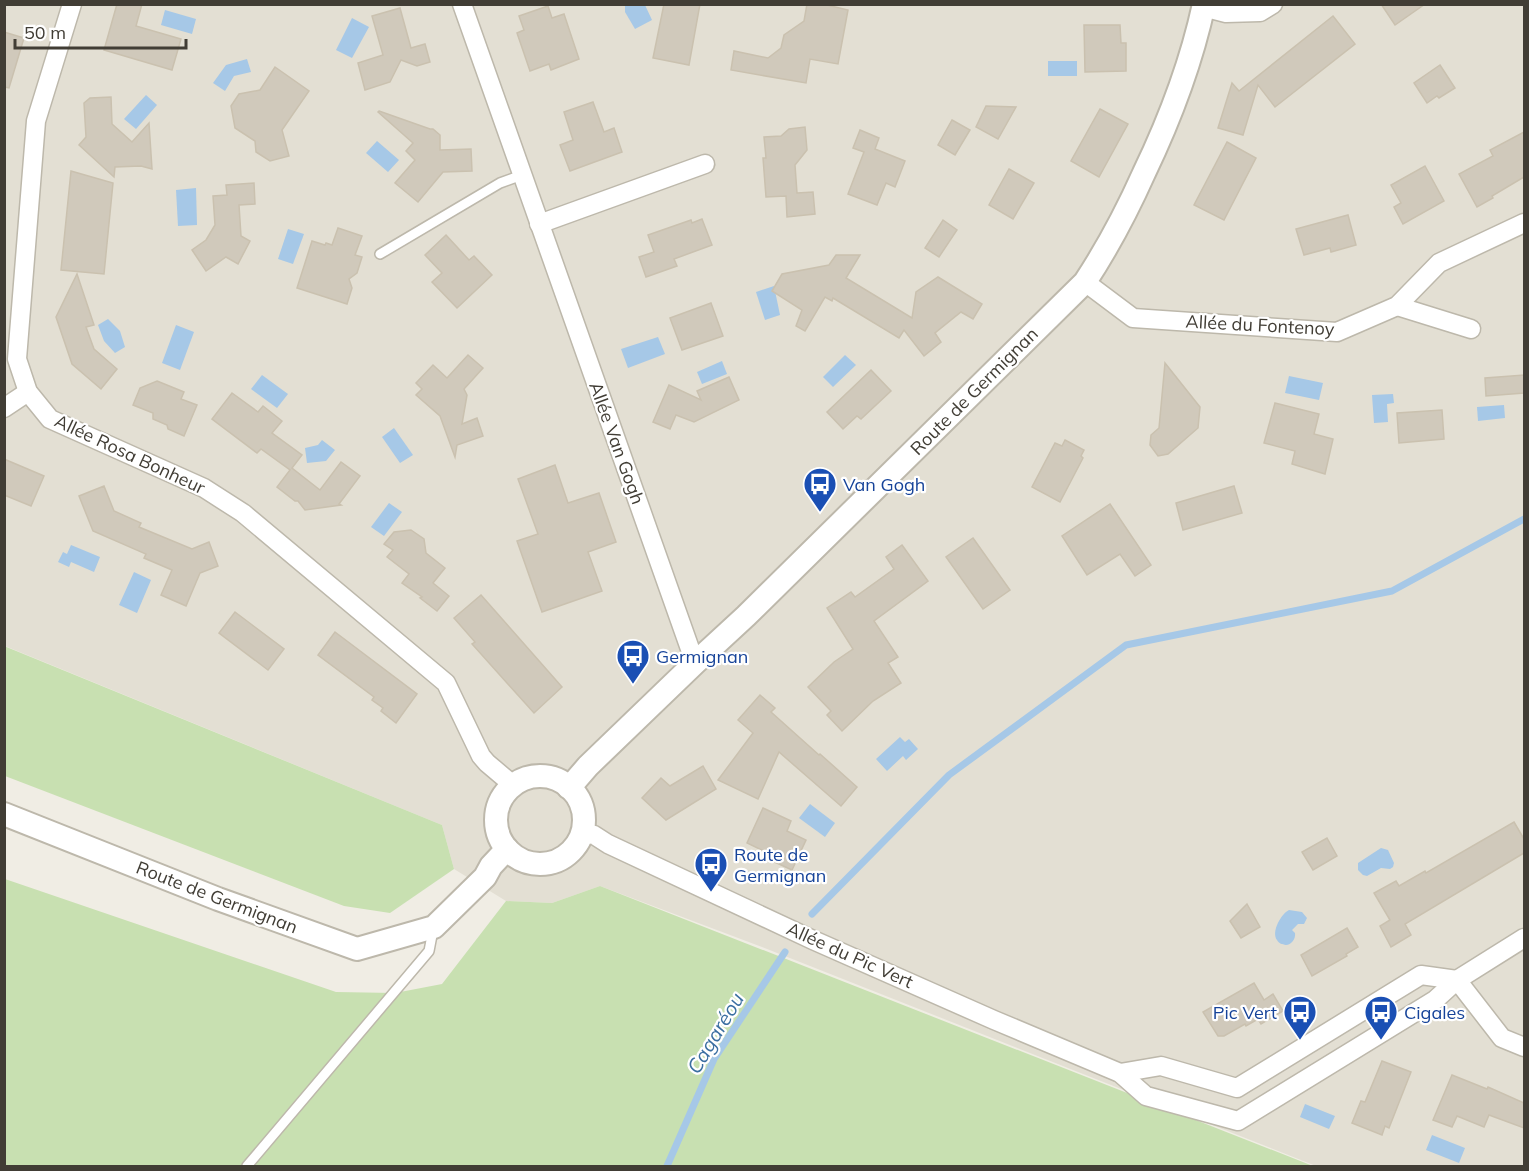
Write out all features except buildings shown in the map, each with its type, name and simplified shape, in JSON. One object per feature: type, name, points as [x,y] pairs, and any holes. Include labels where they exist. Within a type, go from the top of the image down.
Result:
[{"type":"street","name":"Allée Rosa Bonheur","points":[[72,4],[36,121],[17,359],[28,392],[50,419],[204,488],[243,513],[446,683],[482,756],[513,785]]},
{"type":"street","name":"Allée Van Gogh","points":[[462,4],[695,663]]},
{"type":"street","points":[[1203,6],[1226,13],[1260,12],[1273,4]]},
{"type":"street","name":"Route de Germignan","points":[[570,788],[588,766],[746,616],[1085,282],[1104,252],[1166,128],[1189,63],[1203,6]]},
{"type":"street","points":[[539,224],[705,164]]},
{"type":"street","name":"Allée du Fontenoy","points":[[1085,282],[1133,318],[1337,332],[1397,306],[1439,263],[1524,223]]},
{"type":"street","points":[[1397,306],[1471,329]]},
{"type":"street","points":[[4,408],[28,392]]},
{"type":"street","points":[[542,776],[557,780],[570,788],[582,808],[584,821],[577,844],[567,855],[556,861],[543,864],[529,863],[517,858],[499,837],[496,823],[497,808],[504,795],[513,785],[527,778],[542,776]]},
{"type":"street","name":"Route de Germignan","points":[[4,814],[218,899],[357,949],[434,927],[485,877],[491,866],[507,849]]},
{"type":"street","name":"Allée du Pic Vert","points":[[582,833],[594,835],[813,940],[994,1020],[1120,1072],[1146,1096],[1238,1121],[1435,1000],[1457,980],[1524,938]]},
{"type":"street","points":[[1120,1072],[1161,1066],[1237,1088],[1420,975],[1457,980],[1502,1038],[1524,1047]]},
{"type":"lane","points":[[380,254],[500,183],[522,175]]},
{"type":"lane","points":[[248,1167],[429,951],[434,927]]},
{"type":"shaded area","points":[[4,5],[1524,5],[1524,1166],[1316,1166],[762,947],[600,886],[552,903],[506,901],[454,869],[442,825],[5,646]]},
{"type":"green space","points":[[4,646],[442,825],[454,869],[390,913],[344,906],[5,776]]},
{"type":"green space","points":[[5,879],[336,992],[395,993],[442,984],[506,901],[552,903],[600,886],[1313,1166],[5,1166]]},
{"type":"water","points":[[625,5],[645,5],[652,20],[635,29],[625,12]]},
{"type":"water","points":[[165,10],[196,19],[192,34],[161,25]]},
{"type":"water","points":[[352,18],[369,27],[352,58],[336,50]]},
{"type":"water","points":[[247,59],[251,72],[234,76],[225,91],[213,83],[226,65]]},
{"type":"water","points":[[1048,61],[1077,61],[1077,76],[1048,76]]},
{"type":"water","points":[[146,95],[157,105],[136,129],[124,119]]},
{"type":"water","points":[[377,141],[399,160],[388,172],[366,153]]},
{"type":"water","points":[[196,188],[197,225],[178,226],[176,190]]},
{"type":"water","points":[[288,229],[304,234],[293,264],[278,259]]},
{"type":"water","points":[[774,286],[780,315],[765,320],[756,292]]},
{"type":"water","points":[[108,319],[120,331],[125,347],[115,353],[104,341],[98,325]]},
{"type":"water","points":[[176,325],[194,332],[180,370],[162,363]]},
{"type":"water","points":[[658,337],[665,354],[628,368],[621,349]]},
{"type":"water","points":[[845,355],[856,365],[833,387],[823,377]]},
{"type":"water","points":[[722,361],[727,374],[702,384],[697,372]]},
{"type":"water","points":[[262,375],[288,394],[277,408],[251,389]]},
{"type":"water","points":[[1289,376],[1323,383],[1319,400],[1285,393]]},
{"type":"water","points":[[1393,394],[1394,403],[1387,404],[1388,422],[1374,423],[1372,395]]},
{"type":"water","points":[[1504,405],[1505,418],[1478,421],[1477,407]]},
{"type":"water","points":[[394,428],[413,455],[400,463],[382,437]]},
{"type":"water","points":[[322,440],[335,450],[326,461],[307,463],[305,448],[318,445]]},
{"type":"water","points":[[389,503],[402,512],[384,536],[371,527]]},
{"type":"water","points":[[71,545],[100,557],[94,572],[71,562],[69,567],[58,562],[63,552],[67,554]]},
{"type":"water","points":[[134,572],[151,580],[137,613],[119,605]]},
{"type":"water","points":[[900,737],[905,742],[909,739],[918,749],[906,760],[903,756],[887,771],[876,759]]},
{"type":"water","points":[[810,804],[835,823],[825,837],[799,818]]},
{"type":"water","points":[[1381,848],[1388,850],[1394,863],[1393,867],[1381,868],[1367,876],[1363,875],[1358,870],[1358,863]]},
{"type":"water","points":[[1289,910],[1302,912],[1307,918],[1304,924],[1298,924],[1292,930],[1295,933],[1294,939],[1286,945],[1278,941],[1275,932],[1280,919]]},
{"type":"water","points":[[1305,1104],[1335,1116],[1329,1129],[1300,1117]]},
{"type":"water","points":[[1432,1135],[1465,1148],[1459,1163],[1426,1150]]},
{"type":"waterway","points":[[812,914],[949,775],[1126,645],[1392,591],[1524,519]]},
{"type":"waterway","name":"Cagaréou","points":[[667,1166],[714,1059],[785,952]]},
{"type":"place","name":"Van Gogh","points":[[820,513]]},
{"type":"place","name":"Germignan","points":[[633,685]]},
{"type":"place","name":"Route de Germignan","points":[[711,893]]},
{"type":"place","name":"Pic Vert","points":[[1300,1041]]},
{"type":"place","name":"Cigales","points":[[1381,1041]]}]
